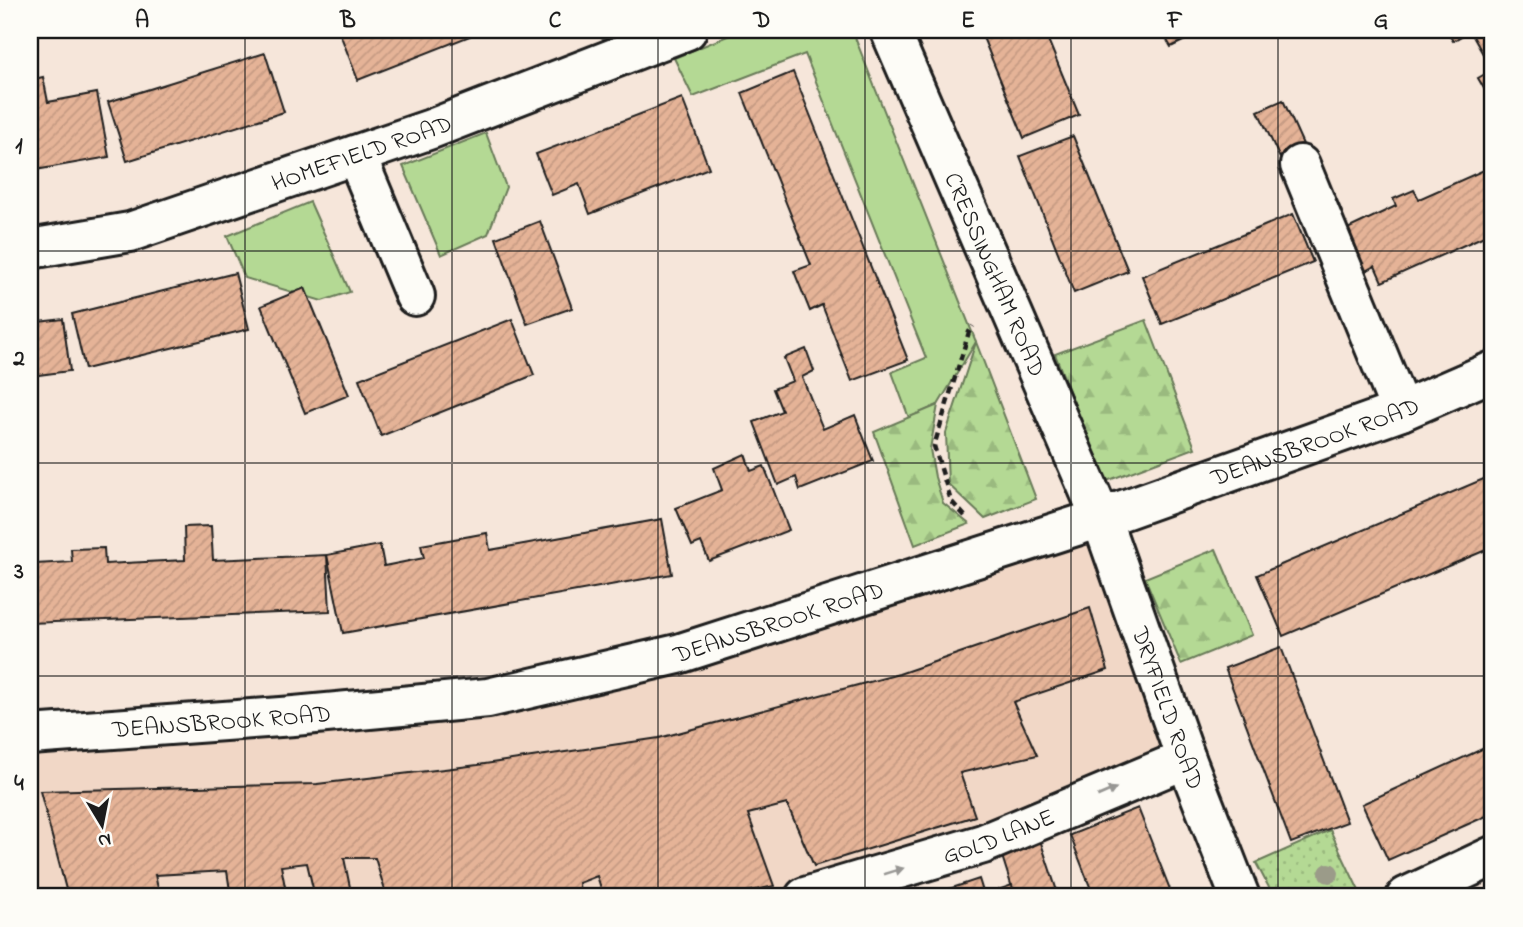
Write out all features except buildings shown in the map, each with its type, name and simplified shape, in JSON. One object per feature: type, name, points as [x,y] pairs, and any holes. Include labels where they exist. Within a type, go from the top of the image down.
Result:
[{"type":"street","name":"HOMEFIELD ROAD","points":[[30,248],[130,232],[431,129],[687,30]]},
{"type":"street","name":"CRESSINGHAM ROAD","points":[[890,30],[1101,518]]},
{"type":"street","points":[[356,155],[415,296]]},
{"type":"street","points":[[1300,165],[1401,411]]},
{"type":"street","name":"DEANSBROOK ROAD","points":[[30,735],[295,716],[488,698],[678,653],[1101,518],[1401,411],[1493,371]]},
{"type":"street","name":"DRYFIELD ROAD","points":[[1101,518],[1185,759],[1240,897]]},
{"type":"street","name":"GOLD LANE","points":[[805,897],[983,844],[1185,759]]},
{"type":"street","points":[[1406,897],[1493,856]]},
{"type":"path","points":[[996,551],[951,501],[934,446],[969,332],[1001,285]]},
{"type":"shaded area","points":[[1101,518],[1186,759],[805,897],[30,897],[30,735],[488,698]]},
{"type":"green space","points":[[742,30],[852,30],[976,342],[938,405],[909,418],[892,372],[926,358],[805,54],[693,97],[674,58]]},
{"type":"green space","points":[[486,133],[506,187],[488,234],[441,255],[403,166]]},
{"type":"green space","points":[[310,202],[350,292],[322,301],[245,278],[227,236]]},
{"type":"green space","points":[[1146,320],[1195,448],[1104,482],[1055,354]]},
{"type":"green space","points":[[976,342],[1036,499],[985,519],[948,484],[946,433]]},
{"type":"green space","points":[[938,405],[930,449],[935,477],[943,503],[969,524],[915,545],[874,432]]},
{"type":"green space","points":[[1216,549],[1252,635],[1181,664],[1145,578]]},
{"type":"green space","points":[[1330,830],[1362,897],[1274,897],[1256,863]]}]
